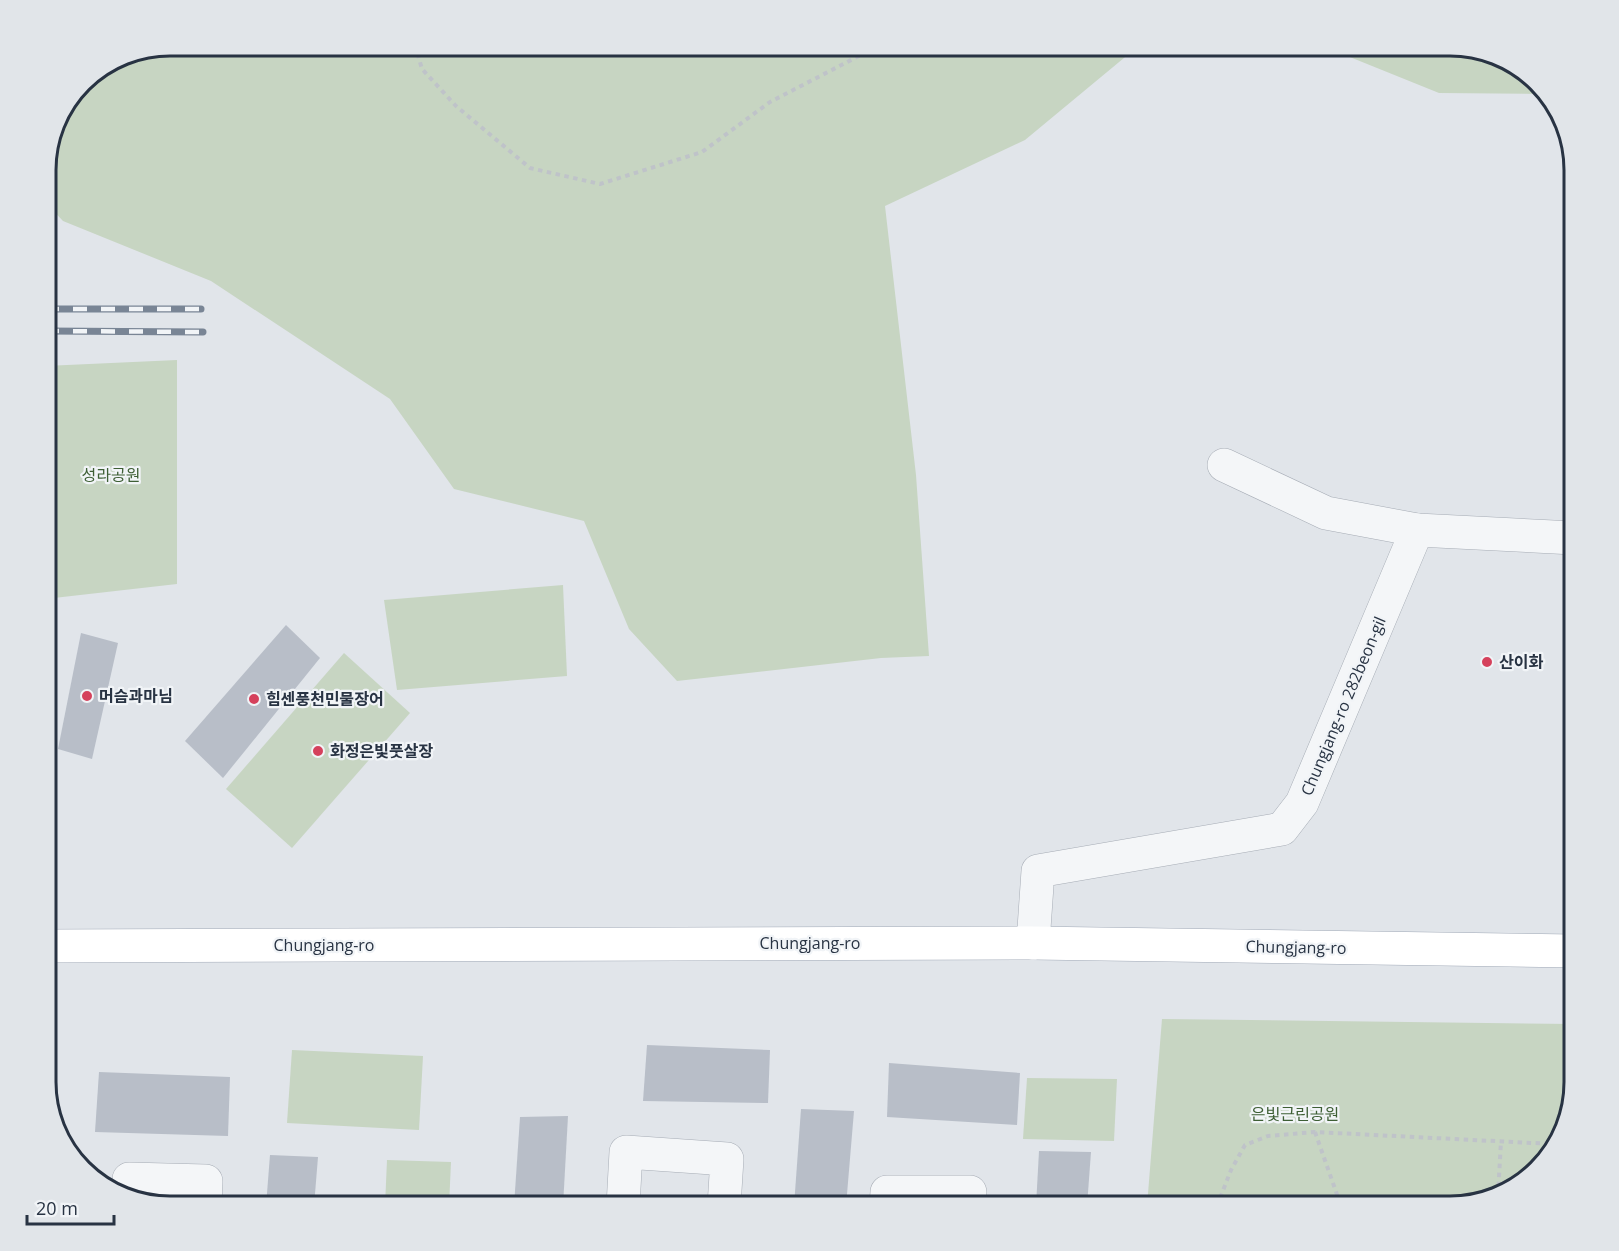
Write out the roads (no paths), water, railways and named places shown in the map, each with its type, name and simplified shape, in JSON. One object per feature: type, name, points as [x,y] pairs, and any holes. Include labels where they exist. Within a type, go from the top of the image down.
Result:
[{"type":"main road","name":"Chungjang-ro","points":[[56,946],[1033,943],[1564,951]]},
{"type":"street","points":[[1224,465],[1326,513],[1417,530],[1564,537]]},
{"type":"street","name":"Chungjang-ro 282beon-gil","points":[[1033,943],[1038,871],[1282,829],[1302,803],[1417,530]]},
{"type":"street","points":[[624,1196],[626,1152],[727,1159],[725,1196]]},
{"type":"street","points":[[128,1187],[129,1179],[206,1181],[205,1196]]},
{"type":"street","points":[[887,1196],[887,1192],[970,1192],[970,1196]]},
{"type":"railway","points":[[56,309],[201,309]]},
{"type":"railway","points":[[56,331],[203,332]]},
{"type":"place","name":"산이화","points":[[1487,662]]},
{"type":"place","name":"머슴과마님","points":[[87,696]]},
{"type":"place","name":"힘센풍천민물장어","points":[[254,699]]},
{"type":"place","name":"화정은빛풋살장","points":[[318,751]]},
{"type":"park label","name":"성라공원","points":[[111,475]]},
{"type":"park label","name":"은빛근린공원","points":[[1295,1114]]}]
